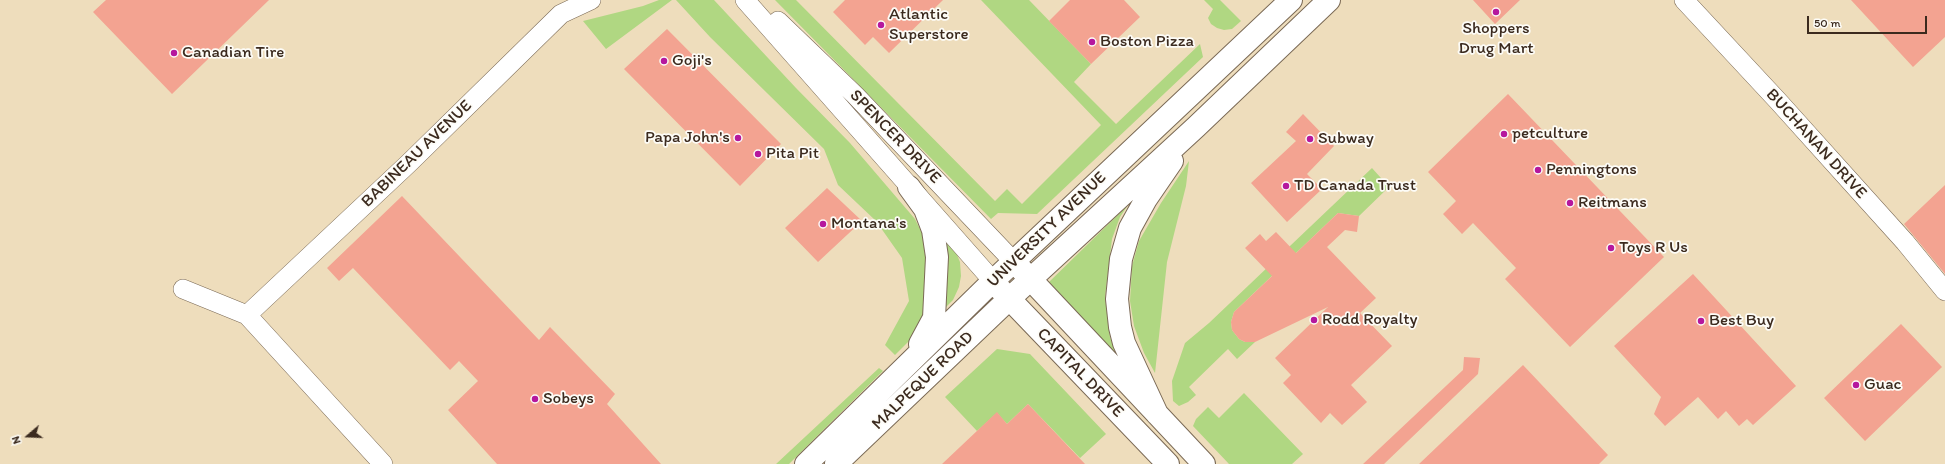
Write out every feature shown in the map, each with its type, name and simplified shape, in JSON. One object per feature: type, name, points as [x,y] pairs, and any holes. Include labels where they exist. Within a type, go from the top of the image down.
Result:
[{"type":"main road","name":"UNIVERSITY AVENUE","points":[[806,464],[993,280],[1291,0]]},
{"type":"main road","name":"UNIVERSITY AVENUE","points":[[1009,299],[1196,127],[1329,0]]},
{"type":"main road","points":[[1157,414],[1124,343],[1120,327],[1117,299],[1121,259],[1130,228],[1146,199],[1196,127]]},
{"type":"main road","points":[[873,398],[913,355],[934,318],[937,257],[933,230],[925,209],[910,187]]},
{"type":"main road","name":"SPENCER DRIVE","points":[[1013,261],[1030,279]]},
{"type":"main road","name":"CAPITAL DRIVE","points":[[1030,279],[1204,464]]},
{"type":"main road","name":"CAPITAL DRIVE","points":[[993,280],[1009,299],[1168,464]]},
{"type":"main road","name":"MALPEQUE ROAD","points":[[836,464],[1009,299]]},
{"type":"street","name":"BABINEAU AVENUE","points":[[247,315],[408,163],[561,14],[592,0]]},
{"type":"street","name":"SPENCER DRIVE","points":[[745,0],[993,280]]},
{"type":"street","name":"SPENCER DRIVE","points":[[755,0],[855,95],[1013,261]]},
{"type":"street","name":"BUCHANAN DRIVE","points":[[1684,0],[1778,101],[1905,242],[1945,291]]},
{"type":"street","points":[[183,289],[247,315],[384,464]]},
{"type":"green space","points":[[659,0],[672,0],[606,49],[583,21],[643,6]]},
{"type":"green space","points":[[676,0],[714,0],[796,88],[850,143],[915,219],[922,233],[925,255],[925,317],[918,332],[895,355],[885,345],[909,301],[902,258],[876,221],[838,185],[824,149],[710,37]]},
{"type":"green space","points":[[775,0],[796,0],[995,201],[1007,189],[1022,204],[1101,125],[981,0],[1029,0],[1091,64],[1074,82],[1116,124],[1200,44],[1203,57],[1037,214],[998,213],[991,219]]},
{"type":"green space","points":[[1204,0],[1220,0],[1241,21],[1232,29],[1224,30],[1217,28],[1211,24],[1208,18],[1213,9]]},
{"type":"green space","points":[[1189,161],[1186,186],[1167,262],[1155,373],[1144,353],[1134,326],[1130,301],[1132,266],[1139,241],[1161,203]]},
{"type":"green space","points":[[1372,168],[1389,187],[1359,216],[1338,213],[1234,312],[1231,322],[1232,330],[1239,339],[1245,342],[1255,342],[1237,359],[1228,349],[1189,387],[1196,395],[1188,402],[1179,406],[1173,401],[1172,381],[1185,343],[1209,323]]},
{"type":"green space","points":[[1128,205],[1120,217],[1112,239],[1105,297],[1110,337],[1117,357],[1049,282]]},
{"type":"green space","points":[[937,228],[955,250],[960,262],[961,276],[959,287],[953,300],[945,308]]},
{"type":"green space","points":[[997,349],[1030,354],[1106,434],[1080,458],[1028,404],[1007,424],[997,413],[977,431],[945,397]]},
{"type":"green space","points":[[879,368],[883,371],[789,464],[776,464]]},
{"type":"green space","points":[[1244,393],[1303,454],[1292,464],[1229,464],[1193,426],[1196,419],[1208,407],[1219,418]]},
{"type":"building","name":"Canadian Tire","points":[[106,0],[269,0],[172,94],[93,12]]},
{"type":"building","name":"Atlantic Superstore","points":[[845,0],[943,0],[889,53],[873,37],[865,45],[833,12]]},
{"type":"building","name":"Boston Pizza","points":[[1070,0],[1124,0],[1140,17],[1091,64],[1049,21]]},
{"type":"building","name":"Shoppers Drug Mart","points":[[1473,0],[1520,0],[1495,24]]},
{"type":"building","points":[[1851,0],[1945,0],[1945,37],[1913,67]]},
{"type":"building","points":[[667,29],[781,144],[740,186],[624,69]]},
{"type":"building","points":[[1508,94],[1664,257],[1570,347],[1505,279],[1516,268],[1473,223],[1462,234],[1443,214],[1456,201],[1428,172]]},
{"type":"building","name":"TD Canada Trust","points":[[1303,114],[1334,146],[1307,174],[1322,189],[1287,222],[1251,183],[1296,141],[1286,132]]},
{"type":"building","points":[[1945,185],[1945,274],[1904,224]]},
{"type":"building","name":"Montana's","points":[[827,188],[862,221],[818,262],[785,228]]},
{"type":"building","points":[[402,196],[539,340],[550,327],[615,394],[607,404],[661,464],[497,464],[448,410],[478,381],[459,361],[450,370],[353,268],[339,281],[327,268]]},
{"type":"building","name":"Rodd Royalty","points":[[1338,213],[1359,216],[1357,232],[1345,230],[1327,247],[1376,298],[1360,313],[1392,346],[1351,385],[1367,402],[1342,425],[1330,413],[1321,423],[1283,383],[1291,375],[1275,358],[1328,307],[1255,342],[1245,342],[1239,339],[1232,330],[1231,322],[1234,312],[1272,276],[1245,248],[1260,234],[1266,241],[1276,232],[1296,253]]},
{"type":"building","points":[[1693,274],[1796,386],[1753,425],[1747,419],[1739,426],[1726,411],[1718,419],[1698,397],[1665,426],[1654,414],[1661,397],[1614,346]]},
{"type":"building","points":[[1901,324],[1942,367],[1865,441],[1824,398]]},
{"type":"building","points":[[1464,357],[1480,358],[1478,374],[1384,464],[1363,464],[1463,370]]},
{"type":"building","points":[[1523,365],[1608,455],[1599,464],[1419,464]]},
{"type":"building","points":[[1028,404],[1085,464],[942,464],[997,412],[1007,424]]},
{"type":"place","name":"Shoppers Drug Mart","points":[[1496,12]]},
{"type":"place","name":"Atlantic Superstore","points":[[881,25]]},
{"type":"place","name":"Boston Pizza","points":[[1092,42]]},
{"type":"place","name":"Canadian Tire","points":[[174,53]]},
{"type":"place","name":"Goji's","points":[[664,61]]},
{"type":"place","name":"petculture","points":[[1504,134]]},
{"type":"place","name":"Papa John's","points":[[738,138]]},
{"type":"place","name":"Subway","points":[[1310,139]]},
{"type":"place","name":"Pita Pit","points":[[758,154]]},
{"type":"place","name":"Penningtons","points":[[1538,170]]},
{"type":"place","name":"TD Canada Trust","points":[[1286,186]]},
{"type":"place","name":"Reitmans","points":[[1570,203]]},
{"type":"place","name":"Montana's","points":[[823,224]]},
{"type":"place","name":"Toys R Us","points":[[1611,248]]},
{"type":"place","name":"Rodd Royalty","points":[[1314,320]]},
{"type":"place","name":"Best Buy","points":[[1701,321]]},
{"type":"place","name":"Guac","points":[[1856,385]]},
{"type":"place","name":"Sobeys","points":[[535,399]]}]
